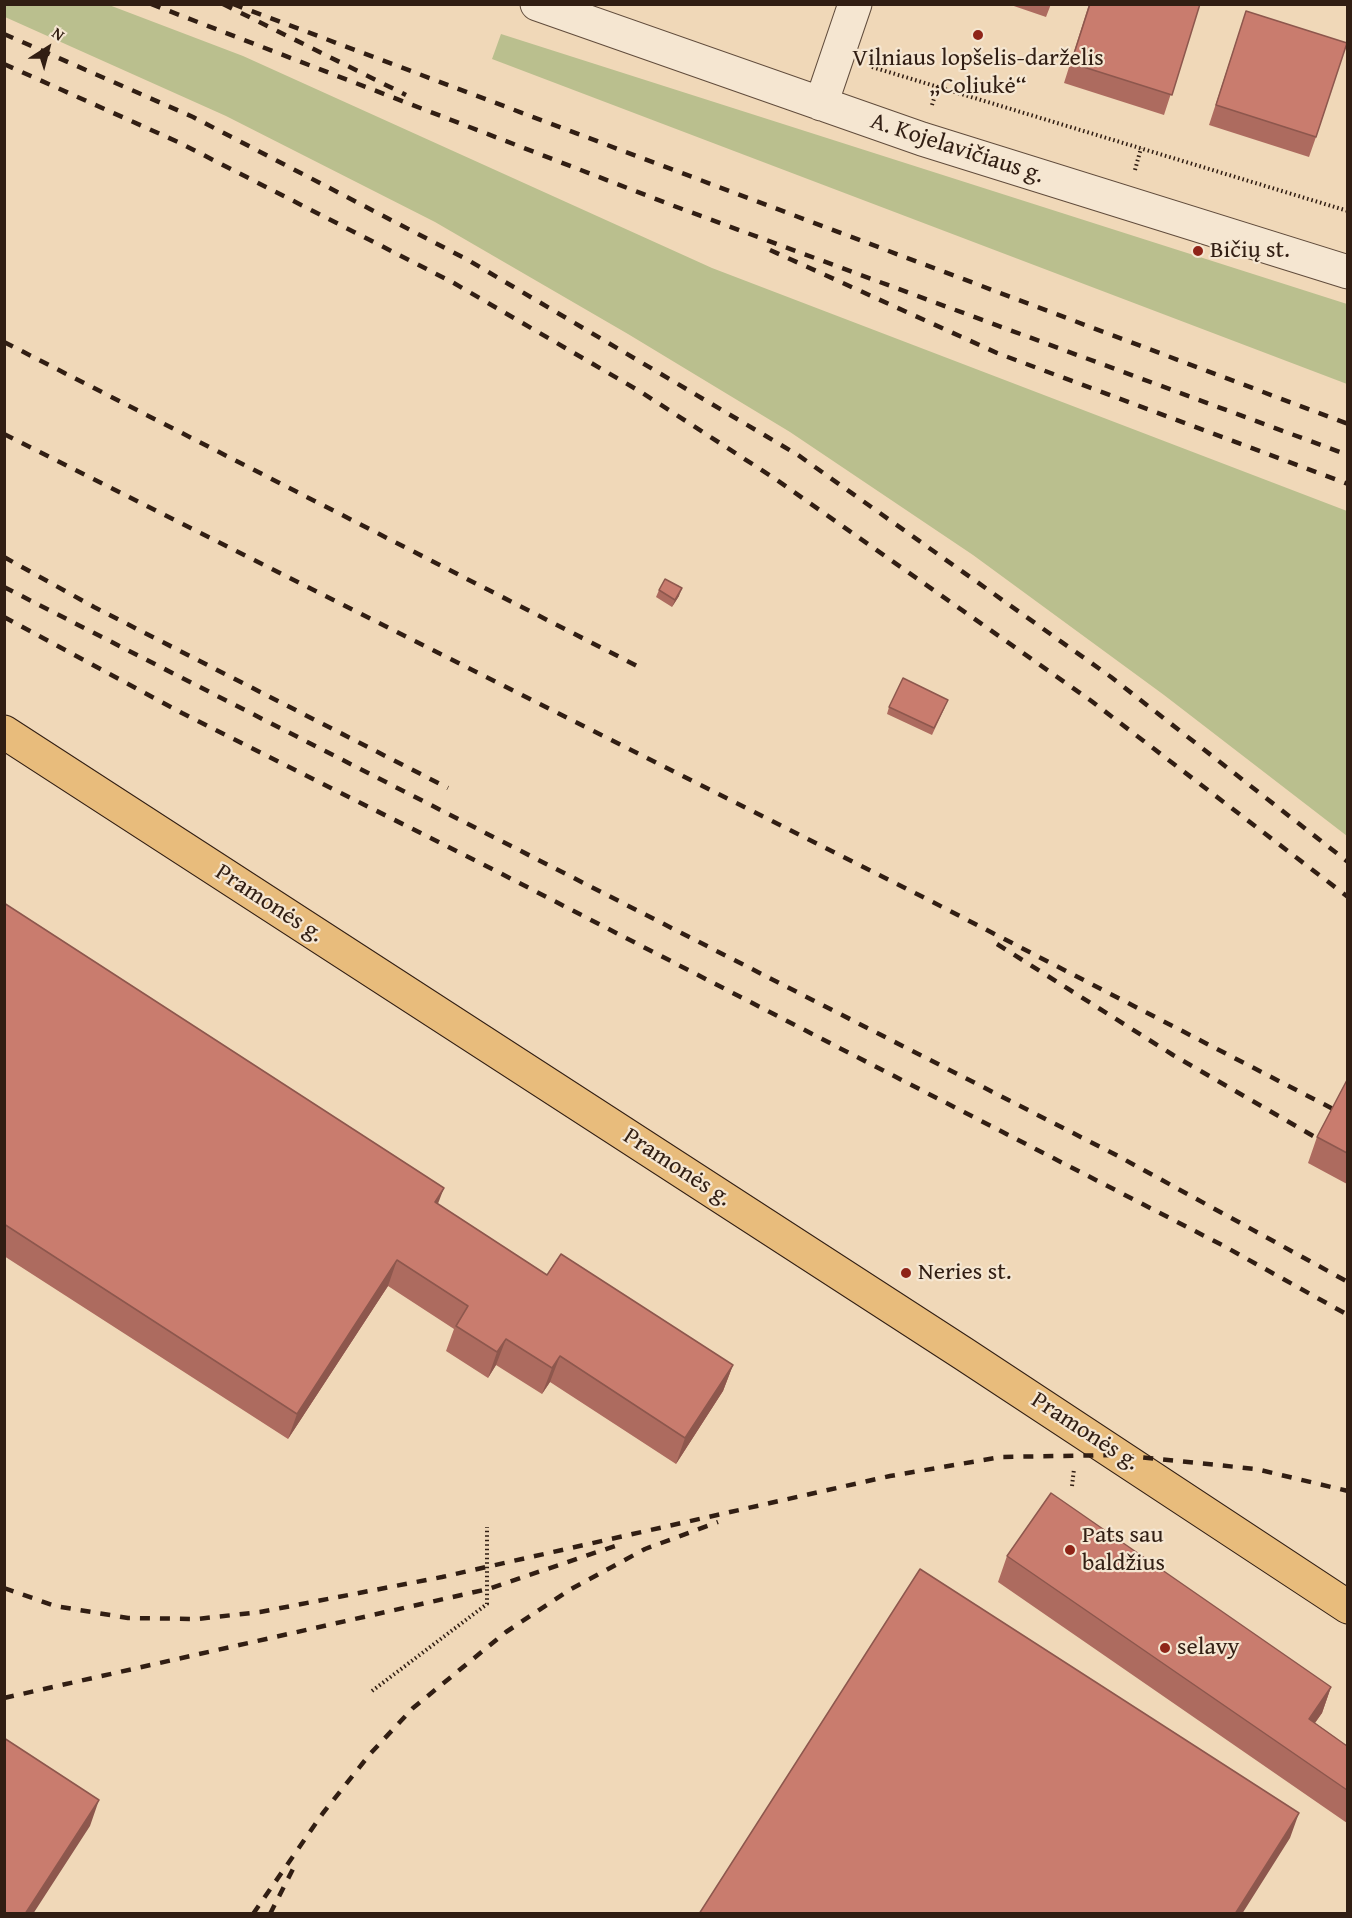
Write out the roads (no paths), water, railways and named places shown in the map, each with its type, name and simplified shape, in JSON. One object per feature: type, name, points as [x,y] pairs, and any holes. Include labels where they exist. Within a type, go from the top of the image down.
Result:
[{"type":"main road","name":"Pramonės g.","points":[[4,732],[1032,1398],[1347,1607]]},
{"type":"street","name":"A. Kojelavičiaus g.","points":[[537,4],[922,139],[1347,272]]},
{"type":"street","points":[[820,104],[855,4]]},
{"type":"railway","points":[[151,4],[674,206],[1348,455]]},
{"type":"railway","points":[[223,4],[406,95]]},
{"type":"railway","points":[[233,4],[1348,424]]},
{"type":"railway","points":[[4,34],[193,117],[468,260],[798,455],[1111,677],[1348,862]]},
{"type":"railway","points":[[4,64],[178,142],[452,282],[641,392],[777,480],[1090,700],[1348,897]]},
{"type":"railway","points":[[770,250],[997,353],[1348,484]]},
{"type":"railway","points":[[4,342],[641,668]]},
{"type":"railway","points":[[4,434],[923,897],[1335,1110]]},
{"type":"railway","points":[[4,557],[94,607],[448,788]]},
{"type":"railway","points":[[4,587],[1118,1156],[1348,1282]]},
{"type":"railway","points":[[4,617],[182,713],[496,871],[1222,1245],[1348,1315]]},
{"type":"railway","points":[[997,944],[1173,1055],[1320,1140]]},
{"type":"railway","points":[[4,1588],[55,1606],[128,1618],[197,1619],[260,1612],[442,1577],[890,1476],[1001,1457],[1119,1455],[1256,1469],[1348,1491]]},
{"type":"railway","points":[[253,1914],[323,1813],[370,1754],[413,1708],[506,1632],[571,1589],[645,1549],[718,1522]]},
{"type":"railway","points":[[4,1698],[488,1589],[615,1546]]},
{"type":"railway","points":[[270,1914],[296,1863]]},
{"type":"place","name":"Vilniaus lopšelis-darželis „Coliukė“","points":[[978,35]]},
{"type":"place","name":"Bičių st.","points":[[1198,251]]},
{"type":"place","name":"Neries st.","points":[[906,1273]]},
{"type":"place","name":"Pats sau baldžius","points":[[1070,1550]]},
{"type":"place","name":"selavy","points":[[1165,1648]]}]
